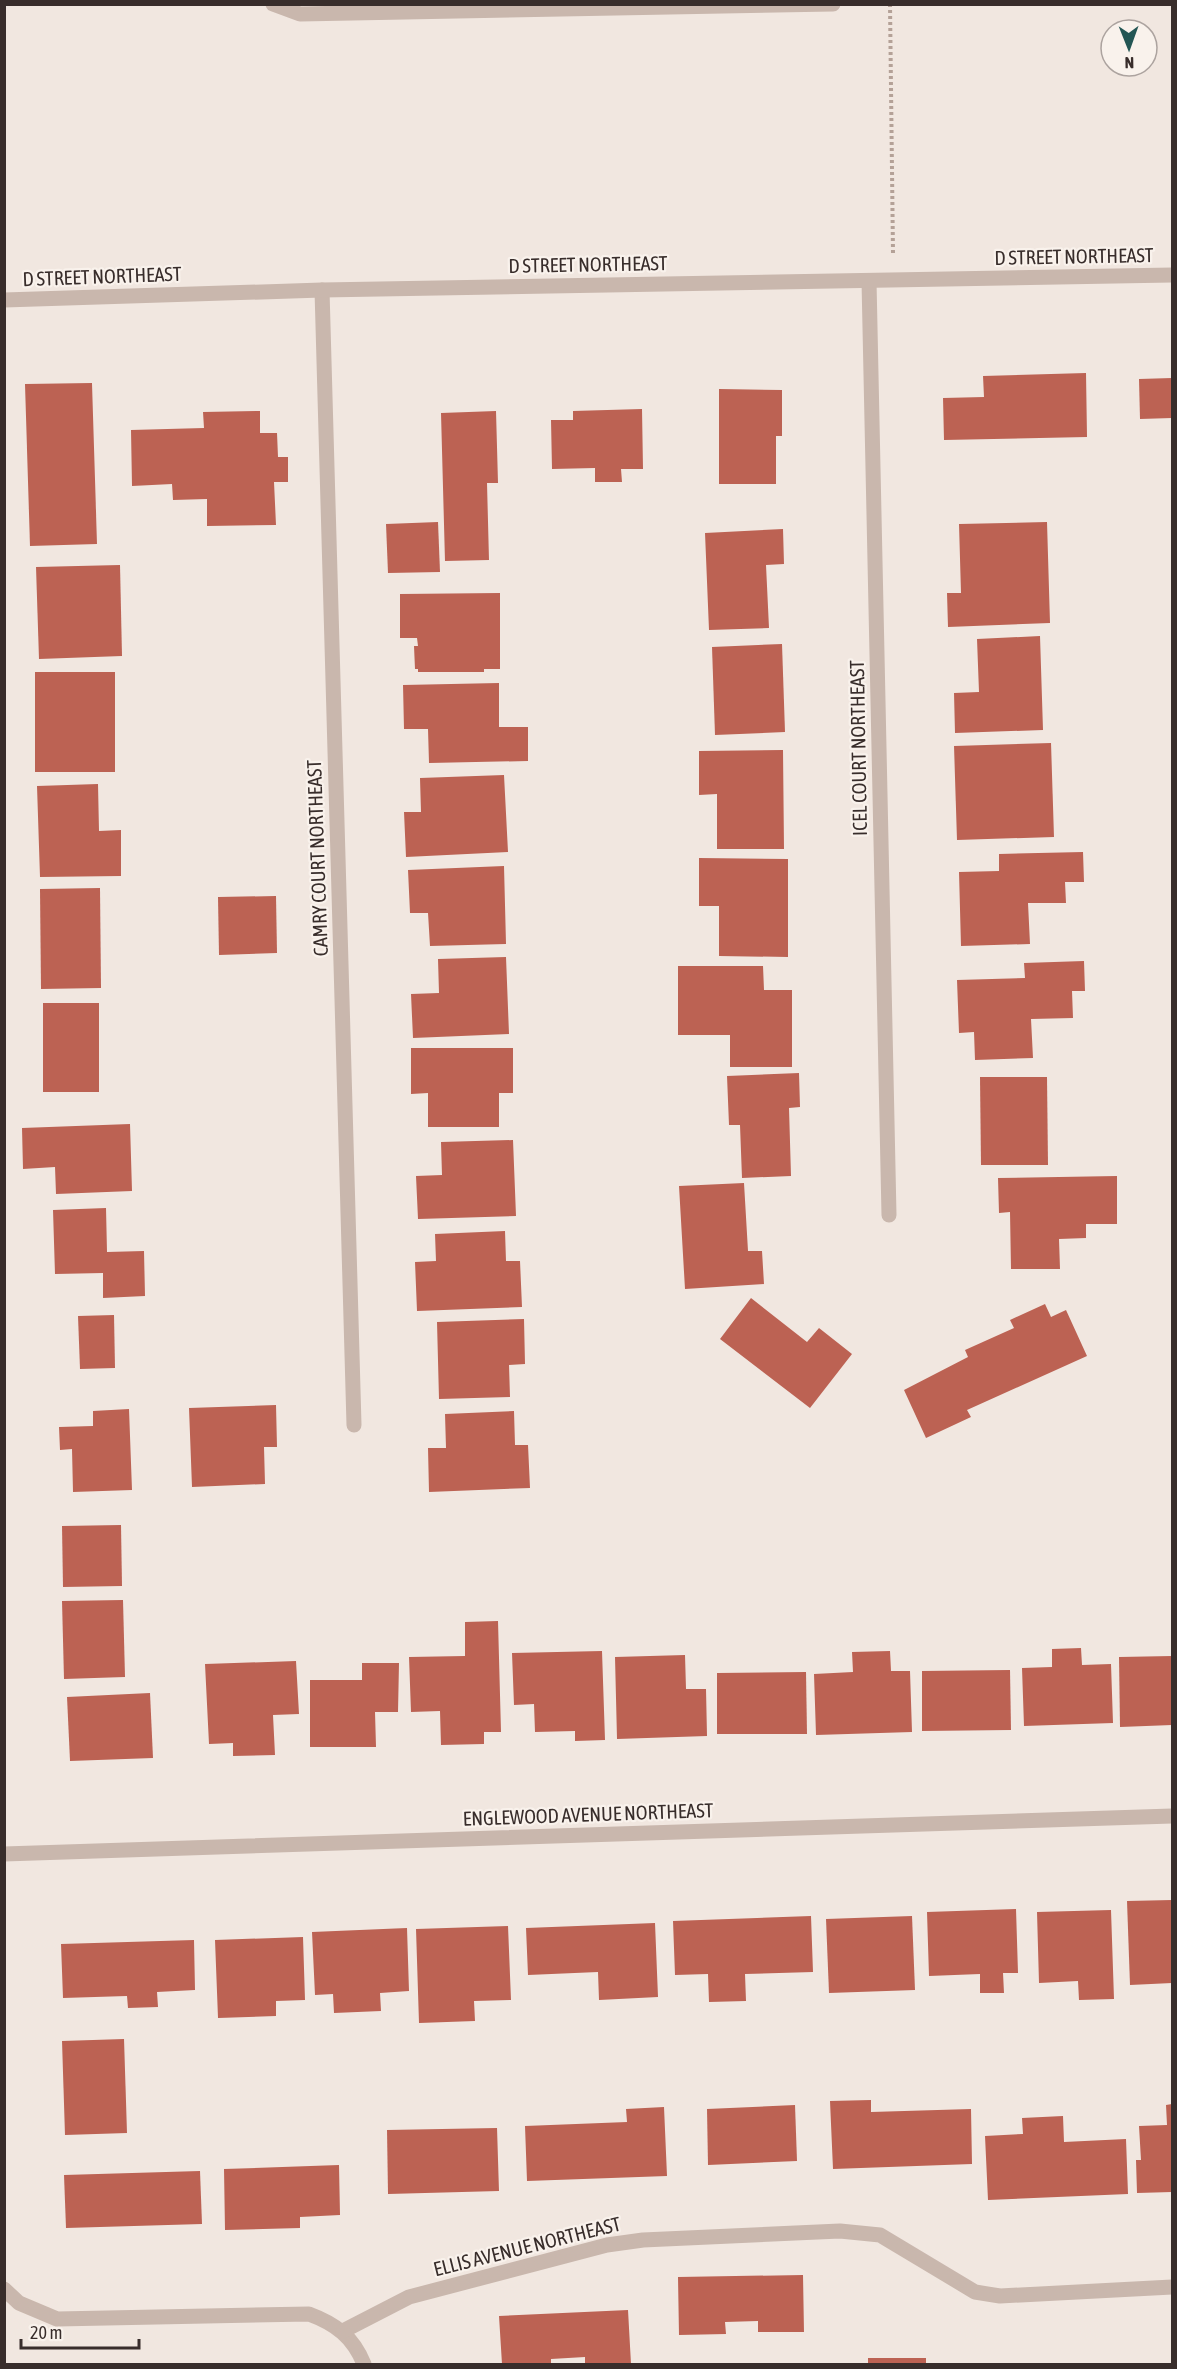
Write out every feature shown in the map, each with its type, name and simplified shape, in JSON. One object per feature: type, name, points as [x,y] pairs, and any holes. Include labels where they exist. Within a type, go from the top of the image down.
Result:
[{"type":"street","points":[[273,4],[300,14],[477,7],[833,4]]},
{"type":"street","name":"D STREET NORTHEAST","points":[[4,300],[322,290],[1173,275]]},
{"type":"street","name":"ICEL COURT NORTHEAST","points":[[869,281],[890,1215]]},
{"type":"street","name":"CAMRY COURT NORTHEAST","points":[[322,290],[354,1425]]},
{"type":"street","name":"ENGLEWOOD AVENUE NORTHEAST","points":[[4,1854],[1173,1816]]},
{"type":"street","name":"ELLIS AVENUE NORTHEAST","points":[[344,2331],[409,2297],[607,2245],[643,2240],[840,2231],[862,2232],[880,2235],[975,2292],[1000,2296],[1173,2287]]},
{"type":"street","points":[[5,2289],[19,2303],[57,2319],[288,2312],[309,2314],[344,2331],[355,2345],[364,2364]]},
{"type":"path","points":[[890,4],[893,280]]},
{"type":"building","points":[[1086,373],[1087,437],[944,440],[943,398],[984,397],[983,376]]},
{"type":"building","points":[[1172,378],[1172,418],[1140,419],[1139,379]]},
{"type":"building","points":[[92,383],[97,544],[30,546],[25,384]]},
{"type":"building","points":[[719,389],[782,390],[782,436],[776,436],[776,484],[719,484]]},
{"type":"building","points":[[642,409],[643,469],[621,469],[622,482],[595,482],[595,468],[552,469],[551,420],[573,420],[573,411]]},
{"type":"building","points":[[260,411],[260,433],[277,433],[278,457],[288,457],[288,482],[274,482],[276,525],[207,526],[207,499],[173,500],[172,484],[132,486],[131,430],[204,428],[203,412]]},
{"type":"building","points":[[496,411],[498,483],[487,483],[489,560],[445,561],[441,413]]},
{"type":"building","points":[[438,522],[440,572],[388,573],[386,524]]},
{"type":"building","points":[[1047,522],[1050,623],[948,627],[947,593],[961,593],[959,524]]},
{"type":"building","points":[[783,529],[784,564],[766,565],[769,628],[709,630],[705,533]]},
{"type":"building","points":[[120,565],[122,656],[39,659],[36,567]]},
{"type":"building","points":[[500,593],[500,669],[484,669],[484,672],[418,672],[418,669],[415,669],[414,646],[418,646],[417,638],[400,638],[400,594]]},
{"type":"building","points":[[1040,636],[1043,730],[955,733],[954,693],[979,692],[977,639]]},
{"type":"building","points":[[782,644],[785,732],[715,735],[712,647]]},
{"type":"building","points":[[35,672],[115,672],[115,772],[35,772]]},
{"type":"building","points":[[499,683],[499,727],[528,727],[528,761],[429,763],[428,729],[404,729],[403,685]]},
{"type":"building","points":[[1051,743],[1054,837],[957,840],[954,746]]},
{"type":"building","points":[[783,750],[784,849],[717,849],[717,794],[699,795],[699,751]]},
{"type":"building","points":[[504,775],[508,852],[406,857],[404,812],[421,812],[420,778]]},
{"type":"building","points":[[98,784],[99,831],[121,830],[121,876],[40,877],[37,786]]},
{"type":"building","points":[[1083,852],[1084,882],[1065,882],[1066,903],[1028,903],[1030,944],[961,946],[959,872],[999,871],[999,854]]},
{"type":"building","points":[[699,858],[788,859],[788,957],[719,956],[719,906],[699,906]]},
{"type":"building","points":[[504,866],[506,944],[430,946],[428,913],[410,913],[408,870]]},
{"type":"building","points":[[100,888],[101,988],[41,989],[40,889]]},
{"type":"building","points":[[276,896],[277,953],[219,955],[218,897]]},
{"type":"building","points":[[506,957],[509,1034],[413,1038],[411,994],[439,993],[438,959]]},
{"type":"building","points":[[1084,961],[1085,991],[1072,991],[1073,1018],[1031,1019],[1033,1058],[975,1060],[974,1032],[959,1033],[957,980],[1025,978],[1024,963]]},
{"type":"building","points":[[678,966],[763,966],[764,990],[792,990],[792,1067],[730,1067],[730,1035],[678,1035]]},
{"type":"building","points":[[43,1003],[99,1003],[99,1092],[43,1092]]},
{"type":"building","points":[[411,1048],[513,1048],[513,1093],[499,1093],[499,1127],[428,1127],[428,1093],[411,1094]]},
{"type":"building","points":[[799,1073],[800,1107],[789,1108],[791,1176],[742,1178],[740,1125],[729,1125],[727,1076]]},
{"type":"building","points":[[980,1077],[1047,1077],[1048,1165],[981,1165]]},
{"type":"building","points":[[130,1124],[132,1191],[56,1194],[55,1167],[23,1169],[22,1128]]},
{"type":"building","points":[[513,1140],[516,1216],[418,1219],[416,1176],[442,1175],[441,1142]]},
{"type":"building","points":[[1117,1176],[1117,1224],[1086,1224],[1086,1238],[1059,1239],[1060,1269],[1011,1269],[1010,1212],[999,1213],[998,1178]]},
{"type":"building","points":[[744,1183],[748,1251],[762,1251],[764,1284],[685,1289],[679,1186]]},
{"type":"building","points":[[106,1208],[107,1252],[144,1251],[145,1296],[103,1298],[103,1273],[55,1274],[53,1210]]},
{"type":"building","points":[[505,1231],[506,1261],[520,1261],[522,1307],[417,1311],[415,1262],[436,1261],[435,1234]]},
{"type":"building","points":[[751,1298],[807,1342],[819,1328],[852,1354],[810,1408],[720,1339]]},
{"type":"building","points":[[1045,1304],[1051,1317],[1066,1310],[1087,1356],[967,1410],[971,1417],[926,1438],[904,1390],[968,1357],[965,1350],[1014,1328],[1010,1320]]},
{"type":"building","points":[[114,1315],[115,1368],[80,1369],[78,1316]]},
{"type":"building","points":[[524,1319],[525,1364],[509,1365],[510,1397],[439,1399],[437,1322]]},
{"type":"building","points":[[276,1405],[277,1447],[264,1447],[265,1484],[192,1487],[189,1408]]},
{"type":"building","points":[[129,1409],[132,1490],[73,1492],[72,1449],[60,1450],[59,1427],[93,1426],[93,1411]]},
{"type":"building","points":[[514,1411],[515,1445],[528,1445],[530,1488],[429,1492],[428,1448],[446,1448],[445,1414]]},
{"type":"building","points":[[121,1525],[122,1586],[63,1587],[62,1526]]},
{"type":"building","points":[[123,1600],[125,1677],[64,1679],[62,1601]]},
{"type":"building","points":[[498,1621],[501,1732],[484,1732],[484,1744],[441,1745],[440,1711],[411,1712],[409,1657],[465,1656],[465,1622]]},
{"type":"building","points":[[1081,1648],[1082,1665],[1111,1664],[1113,1723],[1024,1726],[1022,1668],[1052,1667],[1052,1649]]},
{"type":"building","points":[[602,1651],[605,1740],[575,1741],[575,1731],[535,1732],[534,1704],[514,1705],[512,1653]]},
{"type":"building","points":[[890,1651],[891,1671],[910,1671],[912,1732],[816,1735],[814,1674],[853,1672],[852,1652]]},
{"type":"building","points":[[685,1655],[686,1689],[706,1689],[707,1736],[617,1739],[615,1657]]},
{"type":"building","points":[[1172,1656],[1172,1725],[1120,1727],[1119,1657]]},
{"type":"building","points":[[296,1661],[299,1714],[273,1715],[275,1755],[233,1756],[233,1743],[209,1744],[205,1664]]},
{"type":"building","points":[[362,1663],[399,1663],[398,1712],[375,1712],[376,1747],[310,1747],[310,1680],[362,1680]]},
{"type":"building","points":[[1010,1670],[1011,1730],[922,1731],[922,1671]]},
{"type":"building","points":[[806,1672],[807,1734],[717,1734],[717,1673]]},
{"type":"building","points":[[150,1693],[153,1758],[70,1761],[67,1697]]},
{"type":"building","points":[[1172,1900],[1172,1983],[1130,1985],[1127,1901]]},
{"type":"building","points":[[1016,1909],[1018,1973],[1003,1973],[1004,1993],[980,1993],[980,1974],[929,1976],[927,1912]]},
{"type":"building","points":[[1111,1910],[1114,1999],[1079,2000],[1078,1981],[1039,1983],[1037,1912]]},
{"type":"building","points":[[811,1916],[813,1972],[745,1974],[746,2001],[709,2002],[708,1974],[675,1975],[673,1921]]},
{"type":"building","points":[[912,1916],[915,1990],[829,1993],[826,1919]]},
{"type":"building","points":[[655,1923],[658,1997],[599,2000],[598,1972],[528,1975],[526,1928]]},
{"type":"building","points":[[508,1926],[511,2000],[474,2001],[475,2021],[419,2023],[416,1929]]},
{"type":"building","points":[[407,1928],[409,1991],[380,1993],[381,2011],[334,2013],[333,1994],[315,1995],[312,1932]]},
{"type":"building","points":[[303,1937],[305,2000],[276,2001],[276,2016],[218,2018],[215,1940]]},
{"type":"building","points":[[194,1940],[195,1990],[157,1992],[158,2007],[128,2008],[127,1996],[63,1998],[61,1944]]},
{"type":"building","points":[[124,2039],[127,2133],[65,2135],[62,2041]]},
{"type":"building","points":[[871,2100],[871,2112],[971,2109],[972,2164],[833,2169],[830,2101]]},
{"type":"building","points":[[1172,2104],[1172,2192],[1137,2193],[1136,2160],[1141,2160],[1139,2126],[1167,2125],[1166,2105]]},
{"type":"building","points":[[795,2105],[797,2161],[708,2165],[707,2109]]},
{"type":"building","points":[[664,2107],[667,2176],[527,2181],[525,2126],[627,2122],[626,2109]]},
{"type":"building","points":[[1063,2116],[1064,2142],[1126,2139],[1128,2194],[988,2200],[985,2136],[1023,2134],[1022,2118]]},
{"type":"building","points":[[497,2128],[499,2191],[388,2194],[387,2130]]},
{"type":"building","points":[[339,2165],[340,2215],[300,2217],[300,2228],[225,2230],[224,2169]]},
{"type":"building","points":[[200,2171],[202,2224],[66,2228],[64,2175]]},
{"type":"building","points":[[803,2275],[804,2332],[758,2332],[758,2321],[725,2322],[726,2334],[679,2335],[678,2277]]},
{"type":"building","points":[[628,2310],[631,2364],[585,2364],[585,2357],[551,2359],[551,2364],[502,2364],[499,2316]]},
{"type":"building","points":[[868,2358],[926,2358],[926,2364],[868,2364]]}]
